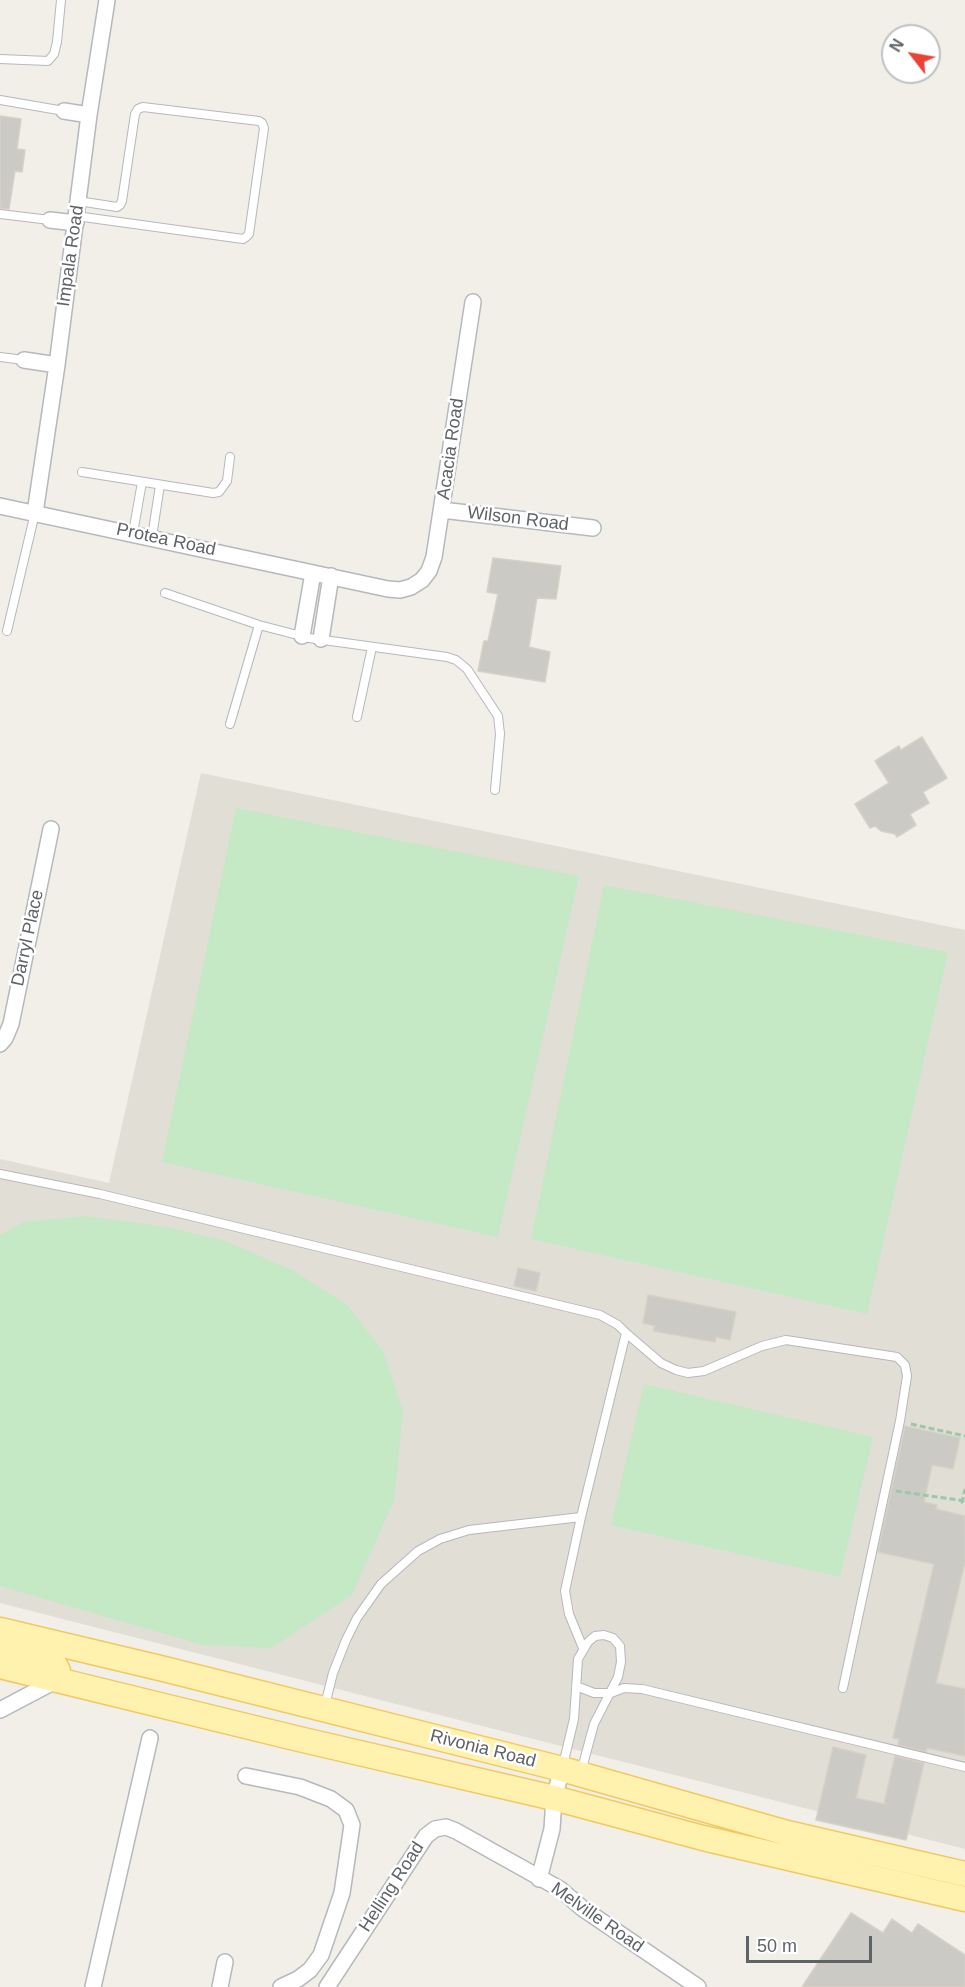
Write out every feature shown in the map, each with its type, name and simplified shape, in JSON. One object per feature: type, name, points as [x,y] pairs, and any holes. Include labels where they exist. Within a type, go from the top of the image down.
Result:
[{"type":"main road","name":"Rivonia Road","points":[[0,1630],[571,1771],[787,1833],[965,1874]]},
{"type":"main road","points":[[0,1646],[50,1660],[58,1671],[57,1680]]},
{"type":"main road","name":"Rivonia Road","points":[[0,1666],[563,1800],[703,1838],[965,1899]]},
{"type":"street","name":"Impala Road","points":[[35,513],[57,365],[89,115],[107,0]]},
{"type":"street","points":[[64,111],[89,115]]},
{"type":"street","points":[[50,220],[77,214]]},
{"type":"street","name":"Acacia Road","points":[[411,587],[429,572],[434,557],[473,303]]},
{"type":"street","points":[[24,360],[57,365]]},
{"type":"street","name":"Protea Road","points":[[0,506],[388,589],[399,590],[411,587]]},
{"type":"street","name":"Wilson Road","points":[[442,510],[593,528]]},
{"type":"street","points":[[302,636],[313,573]]},
{"type":"street","points":[[321,639],[331,576]]},
{"type":"street","name":"Darryl Place","points":[[0,1044],[10,1024],[51,829]]},
{"type":"street","points":[[0,1710],[57,1680]]},
{"type":"street","points":[[93,1987],[150,1738]]},
{"type":"street","name":"Melville Road","points":[[571,1771],[539,1879],[560,1889],[590,1914],[698,1987]]},
{"type":"street","points":[[246,1776],[300,1787],[331,1799],[346,1810],[352,1825],[342,1893],[321,1955],[310,1970],[281,1987]]},
{"type":"street","name":"Helling Road","points":[[327,1987],[426,1836],[435,1829],[446,1827],[456,1831],[539,1879]]},
{"type":"street","points":[[220,1987],[225,1962]]},
{"type":"lane","points":[[0,59],[48,61],[54,54],[57,42],[61,0]]},
{"type":"lane","points":[[0,100],[64,111]]},
{"type":"lane","points":[[154,108],[262,123],[264,128],[249,234],[243,239],[77,214],[120,205],[135,114],[138,109],[154,108]]},
{"type":"lane","points":[[0,214],[50,220]]},
{"type":"lane","points":[[0,357],[24,360]]},
{"type":"lane","points":[[82,472],[213,493],[219,492],[227,481],[230,457]]},
{"type":"lane","points":[[133,533],[142,482]]},
{"type":"lane","points":[[152,537],[160,485]]},
{"type":"lane","points":[[7,631],[35,513]]},
{"type":"lane","points":[[165,593],[259,625],[302,636],[456,660],[467,669],[498,716],[500,734],[495,790]]},
{"type":"lane","points":[[230,724],[259,625]]},
{"type":"lane","points":[[357,717],[372,647]]},
{"type":"lane","points":[[0,1174],[100,1194],[600,1315],[611,1320],[661,1363],[688,1373],[704,1371],[775,1341],[786,1340],[897,1357],[904,1365],[907,1376],[900,1421],[843,1688]]},
{"type":"lane","points":[[583,1648],[569,1614],[565,1592],[626,1333]]},
{"type":"lane","points":[[324,1709],[333,1673],[357,1618],[381,1584],[418,1551],[440,1539],[469,1530],[581,1517]]},
{"type":"lane","points":[[604,1635],[613,1638],[620,1646],[621,1662],[618,1677],[571,1771],[578,1659],[588,1642],[595,1636],[604,1635]]},
{"type":"lane","points":[[576,1686],[594,1693],[611,1693],[624,1688],[642,1689],[965,1767]]},
{"type":"path","points":[[900,1421],[965,1436]]},
{"type":"path","points":[[885,1489],[964,1502],[965,1489]]},
{"type":"shaded area","points":[[201,773],[965,930],[965,1849],[0,1603],[0,1159],[109,1183]]},
{"type":"green space","points":[[236,808],[579,876],[498,1237],[162,1162]]},
{"type":"green space","points":[[604,885],[948,952],[867,1314],[531,1239]]},
{"type":"green space","points":[[85,1216],[161,1226],[223,1240],[292,1270],[346,1304],[383,1351],[403,1411],[394,1500],[352,1595],[271,1648],[203,1645],[0,1586],[0,1235],[24,1222]]},
{"type":"green space","points":[[644,1384],[873,1437],[840,1577],[611,1525]]},
{"type":"building","points":[[0,116],[21,119],[17,149],[25,150],[22,172],[15,171],[9,209],[0,208]]},
{"type":"building","points":[[493,558],[561,566],[556,599],[537,598],[529,647],[550,652],[545,682],[478,671],[484,641],[488,641],[498,594],[487,592]]},
{"type":"building","points":[[922,737],[947,778],[923,792],[929,803],[910,814],[916,825],[897,837],[875,826],[870,828],[855,804],[889,783],[875,761],[899,746],[901,750]]},
{"type":"building","points":[[518,1268],[540,1273],[536,1291],[514,1286]]},
{"type":"building","points":[[648,1295],[736,1312],[730,1340],[716,1337],[715,1342],[653,1331],[655,1326],[643,1323]]},
{"type":"building","points":[[905,1426],[960,1438],[953,1469],[932,1465],[924,1502],[937,1505],[936,1509],[965,1516],[965,1562],[936,1683],[965,1689],[965,1756],[927,1748],[926,1752],[898,1745],[899,1739],[893,1738],[934,1564],[878,1552]]},
{"type":"building","points":[[833,1747],[866,1755],[856,1798],[884,1804],[895,1756],[924,1763],[906,1840],[816,1820]]},
{"type":"building","points":[[851,1913],[883,1933],[892,1919],[912,1933],[918,1924],[965,1955],[965,1987],[802,1987]]}]
